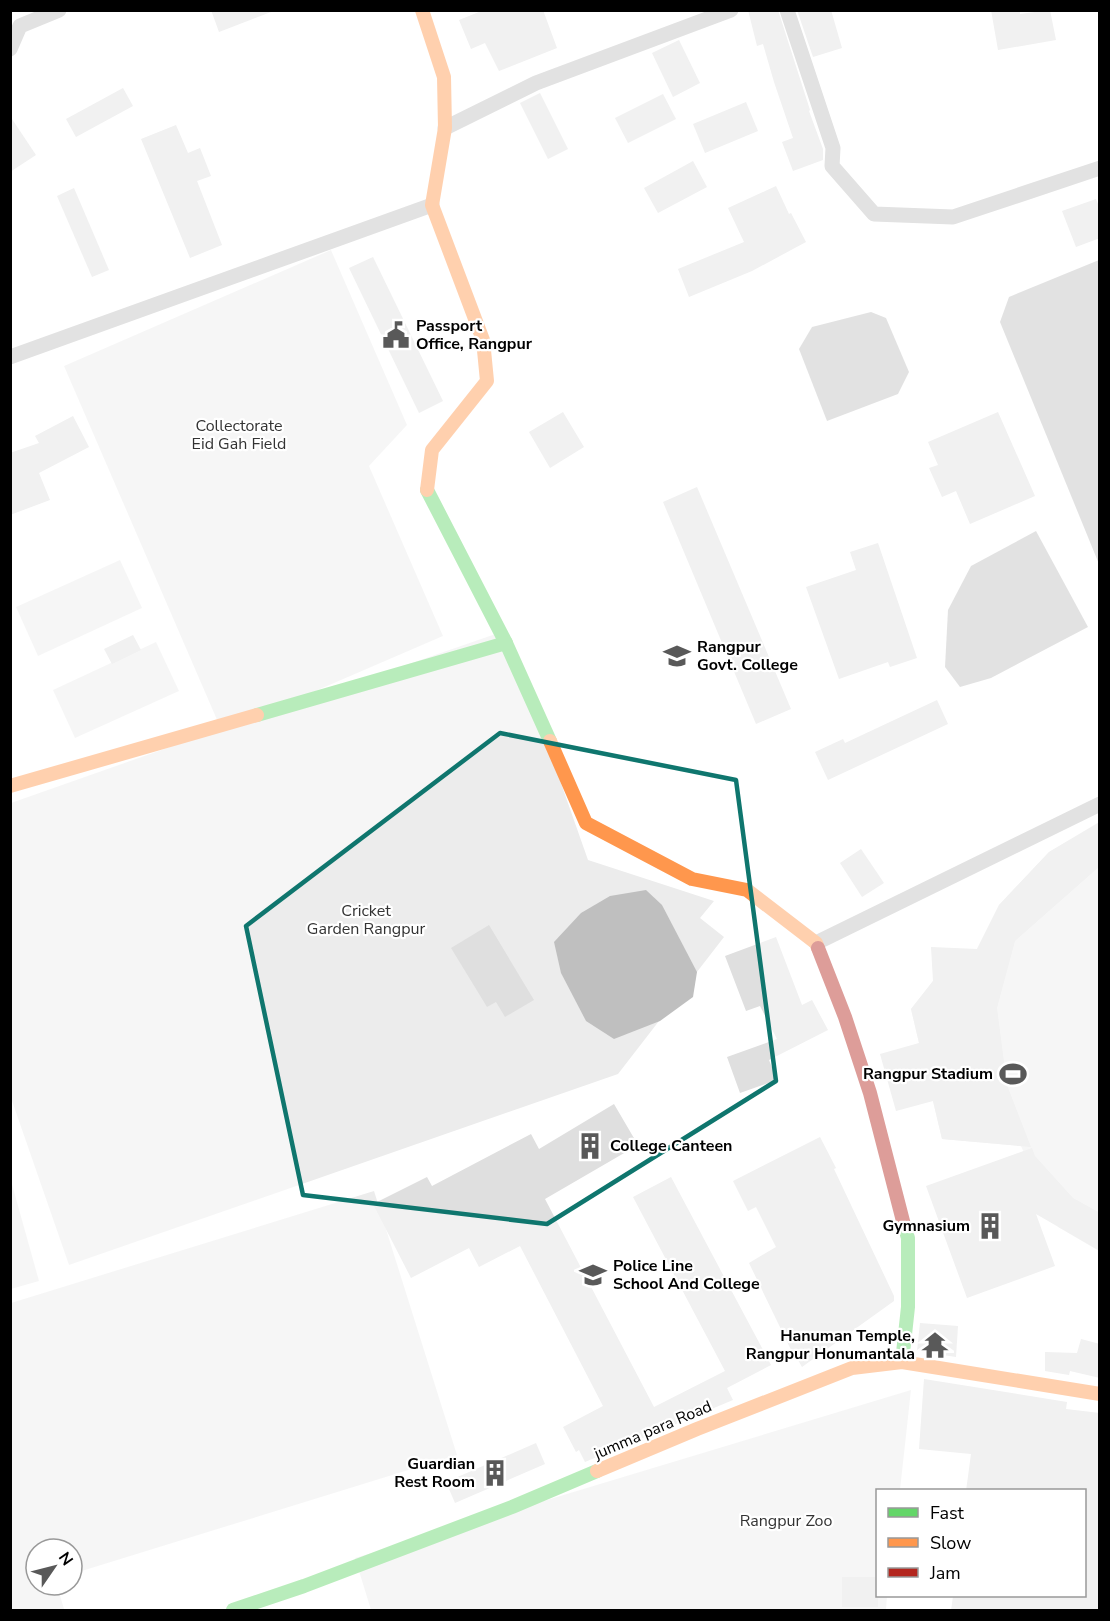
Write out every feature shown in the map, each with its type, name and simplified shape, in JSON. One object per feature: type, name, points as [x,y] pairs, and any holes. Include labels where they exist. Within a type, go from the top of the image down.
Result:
[{"type":"street","points":[[10,49],[20,26],[59,10]]},
{"type":"street","points":[[422,10],[444,77],[445,128],[432,205],[483,340],[488,381],[432,450],[427,489],[506,643],[586,823],[692,879],[747,890],[816,943],[845,1017],[870,1093],[908,1238],[908,1307],[902,1362]]},
{"type":"street","points":[[445,128],[536,83],[731,10]]},
{"type":"street","points":[[787,10],[833,148],[832,166],[874,214],[953,217],[1100,168]]},
{"type":"street","points":[[10,357],[432,205]]},
{"type":"street","points":[[10,786],[506,643]]},
{"type":"street","points":[[816,943],[1100,804]]},
{"type":"street","name":"jumma para Road","points":[[233,1611],[512,1508],[697,1429],[852,1368],[902,1362],[1100,1395]]},
{"type":"highlighted area","points":[[500,733],[736,780],[776,1081],[547,1224],[303,1195],[246,926]]},
{"type":"green space","name":"Cricket Garden Rangpur","points":[[331,250],[407,425],[369,466],[443,636],[253,718],[507,630],[588,860],[714,901],[700,918],[724,937],[618,1074],[69,1265],[11,1098],[11,803],[221,729],[64,366]]},
{"type":"green space","points":[[120,560],[142,608],[38,656],[16,607]]},
{"type":"green space","points":[[156,642],[179,691],[75,738],[53,690]]},
{"type":"green space","name":"Rangpur Stadium","points":[[1099,822],[1099,1251],[1058,1227],[1021,1146],[942,1139],[911,1009],[933,981],[977,949],[999,905],[1049,852]]},
{"type":"green space","points":[[10,1177],[39,1281],[11,1289],[10,1289]]},
{"type":"green space","points":[[374,1191],[457,1455],[84,1570],[84,1537],[24,1537],[24,1597],[60,1597],[64,1609],[11,1610],[11,1303]]},
{"type":"green space","name":"Rangpur Zoo","points":[[911,1390],[900,1489],[876,1489],[876,1597],[887,1597],[886,1610],[371,1610],[355,1558]]},
{"type":"shaded area","points":[[1099,260],[1099,564],[1000,322],[1009,297]]},
{"type":"shaded area","points":[[871,312],[886,318],[909,372],[898,394],[827,421],[799,349],[812,327]]},
{"type":"shaded area","points":[[1036,531],[1088,627],[991,678],[960,687],[945,667],[948,610],[971,566]]},
{"type":"shaded area","points":[[646,890],[662,905],[697,972],[693,997],[660,1021],[614,1039],[586,1021],[561,973],[554,942],[581,913],[610,896]]},
{"type":"building","points":[[211,10],[271,10],[271,12],[219,32]]},
{"type":"building","points":[[484,10],[543,10],[557,48],[499,71],[485,43],[471,49],[459,20]]},
{"type":"building","points":[[748,10],[778,10],[823,149],[823,160],[793,171],[782,142],[793,138],[763,44],[757,46]]},
{"type":"building","points":[[797,10],[831,10],[842,48],[813,57]]},
{"type":"building","points":[[991,10],[1020,10],[1020,14],[1050,10],[1056,40],[998,50]]},
{"type":"building","points":[[679,40],[700,83],[673,97],[652,53]]},
{"type":"building","points":[[123,88],[133,106],[76,137],[66,119]]},
{"type":"building","points":[[540,93],[568,149],[548,159],[520,103]]},
{"type":"building","points":[[663,94],[676,119],[628,143],[615,118]]},
{"type":"building","points":[[746,102],[758,131],[705,153],[693,124]]},
{"type":"building","points":[[10,116],[36,155],[10,172]]},
{"type":"building","points":[[176,125],[188,153],[200,148],[211,176],[197,181],[222,245],[190,258],[141,139]]},
{"type":"building","points":[[693,161],[707,187],[658,213],[644,188]]},
{"type":"building","points":[[776,186],[806,242],[752,271],[689,297],[678,269],[744,242],[728,208]]},
{"type":"building","points":[[74,188],[109,270],[92,277],[57,196]]},
{"type":"building","points":[[1096,199],[1100,209],[1100,238],[1076,247],[1062,211]]},
{"type":"building","name":"Passport Office, Rangpur","points":[[373,257],[443,401],[419,413],[349,268]]},
{"type":"building","points":[[563,412],[584,447],[550,468],[529,432]]},
{"type":"building","points":[[998,412],[1035,496],[970,524],[956,491],[942,497],[929,468],[938,465],[928,442]]},
{"type":"building","points":[[73,416],[89,447],[39,473],[50,500],[10,515],[10,453],[39,443],[35,436]]},
{"type":"building","points":[[697,487],[791,709],[756,724],[663,502]]},
{"type":"building","points":[[878,543],[917,658],[890,667],[888,662],[839,679],[806,587],[856,570],[850,552]]},
{"type":"building","points":[[133,635],[141,650],[112,664],[104,649]]},
{"type":"building","points":[[937,700],[948,724],[828,780],[815,752],[843,739],[845,743]]},
{"type":"building","points":[[1100,822],[1100,866],[1015,941],[997,1008],[1007,1085],[1031,1147],[942,1139],[933,1101],[896,1111],[880,1054],[919,1043],[911,1009],[933,981],[931,947],[977,949],[999,905],[1049,852]]},
{"type":"building","points":[[861,849],[884,883],[862,897],[840,863]]},
{"type":"building","points":[[489,925],[534,1000],[505,1017],[496,1002],[487,1007],[451,948]]},
{"type":"building","points":[[776,937],[802,1005],[812,1000],[828,1030],[769,1060],[777,1080],[740,1093],[727,1057],[777,1039],[760,1006],[746,1011],[725,956]]},
{"type":"building","points":[[614,1104],[638,1145],[545,1199],[654,1407],[725,1371],[633,1197],[671,1177],[771,1365],[727,1388],[733,1400],[585,1462],[579,1450],[576,1452],[563,1427],[603,1406],[520,1246],[479,1267],[469,1248],[411,1278],[373,1204],[427,1177],[432,1186],[531,1134],[539,1149]]},
{"type":"building","points":[[820,1137],[894,1296],[894,1301],[802,1367],[793,1354],[749,1263],[776,1247],[756,1207],[748,1211],[733,1181]]},
{"type":"building","name":"Gymnasium","points":[[1032,1148],[1035,1156],[1073,1198],[1100,1213],[1100,1251],[1036,1214],[1055,1266],[967,1298],[926,1186]]},
{"type":"building","name":"Hanuman Temple, Rangpur Honumantala","points":[[920,1323],[958,1326],[956,1357],[917,1351]]},
{"type":"building","points":[[1081,1339],[1100,1344],[1100,1378],[1070,1371],[1069,1375],[1045,1371],[1045,1352],[1077,1353]]},
{"type":"building","points":[[924,1379],[1067,1402],[1066,1409],[1100,1413],[1100,1611],[951,1611],[953,1597],[1086,1597],[1086,1489],[966,1489],[971,1454],[919,1449]]},
{"type":"building","name":"Guardian Rest Room","points":[[536,1443],[545,1464],[455,1503],[446,1482]]},
{"type":"building","points":[[842,1577],[876,1577],[878,1607],[842,1607]]},
{"type":"traffic: fast","points":[[427,490],[506,643],[550,741]]},
{"type":"traffic: fast","points":[[257,715],[506,643]]},
{"type":"traffic: fast","points":[[902,1362],[908,1307],[908,1238],[904,1225]]},
{"type":"traffic: fast","points":[[233,1610],[304,1586],[512,1507],[597,1471]]},
{"type":"traffic: slow","points":[[422,10],[444,77],[445,128],[432,205],[483,340],[487,381],[432,450],[427,490]]},
{"type":"traffic: slow","points":[[10,786],[257,715]]},
{"type":"traffic: slow","points":[[550,741],[586,823],[692,879],[747,890],[816,943],[818,948]]},
{"type":"traffic: slow","points":[[597,1471],[852,1368],[902,1362],[1100,1394]]},
{"type":"traffic: jam","points":[[818,948],[845,1017],[870,1093],[904,1225]]},
{"type":"place","name":"Passport Office, Rangpur","points":[[396,335]]},
{"type":"place","name":"Rangpur Govt. College","points":[[677,656]]},
{"type":"place","name":"Rangpur Stadium","points":[[1013,1074]]},
{"type":"place","name":"College Canteen","points":[[590,1146]]},
{"type":"place","name":"Gymnasium","points":[[990,1226]]},
{"type":"place","name":"Police Line School And College","points":[[593,1275]]},
{"type":"place","name":"Hanuman Temple, Rangpur Honumantala","points":[[935,1345]]},
{"type":"place","name":"Guardian Rest Room","points":[[495,1473]]},
{"type":"park label","name":"Collectorate Eid Gah Field","points":[[239,435]]}]
